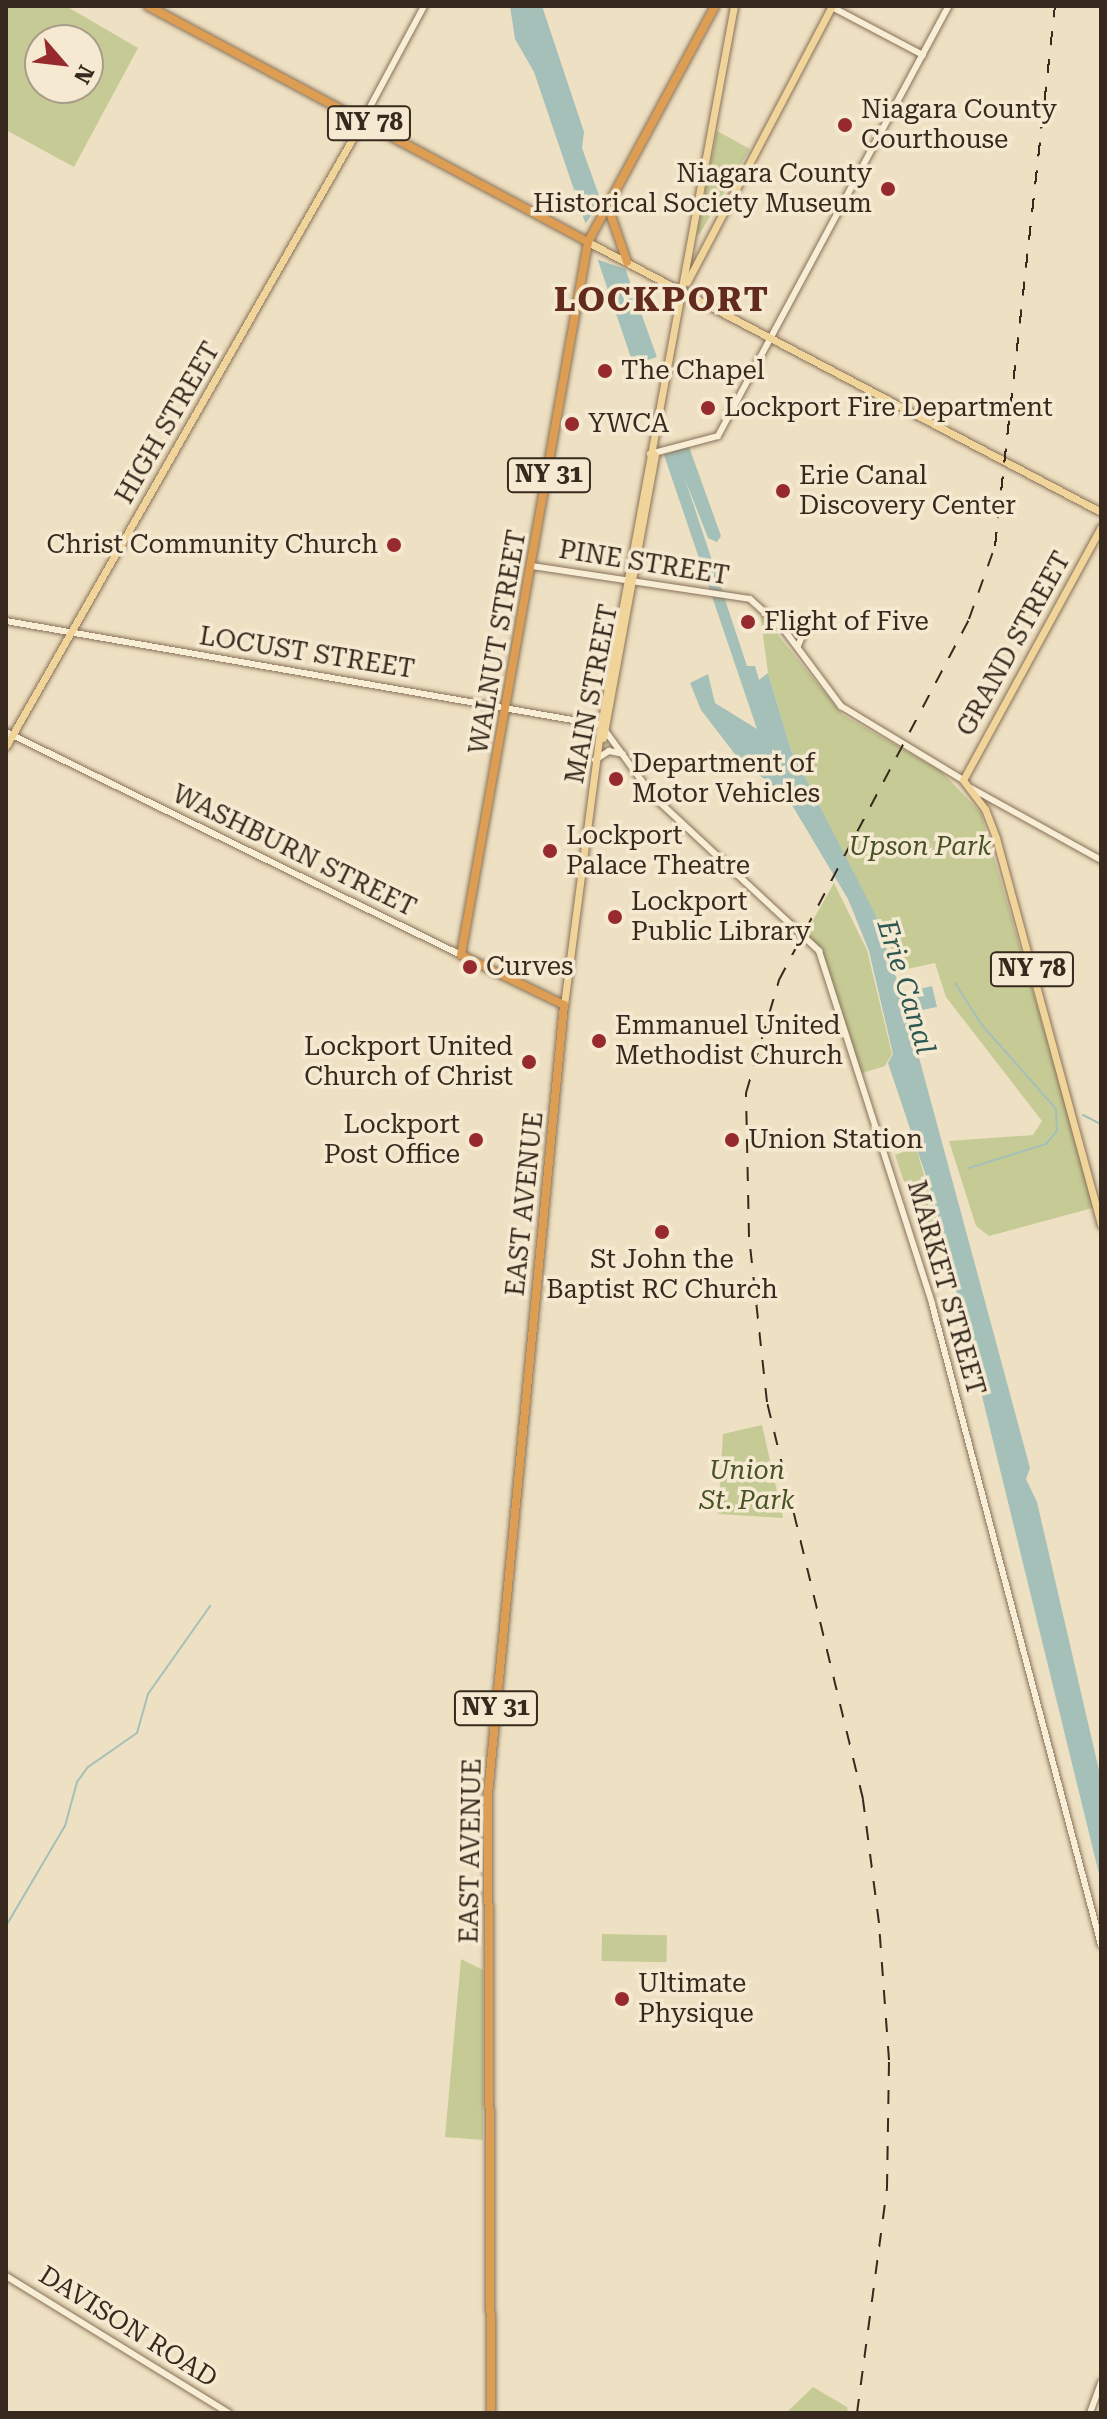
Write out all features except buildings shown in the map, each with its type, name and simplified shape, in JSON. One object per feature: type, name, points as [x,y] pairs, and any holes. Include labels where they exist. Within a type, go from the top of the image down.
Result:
[{"type":"highway","name":"NY 78","points":[[148,6],[590,241]]},
{"type":"highway","name":"NY 31","points":[[590,241],[715,6]]},
{"type":"highway","points":[[610,204],[630,264]]},
{"type":"highway","name":"WALNUT STREET","points":[[461,955],[590,241]]},
{"type":"highway","name":"WASHBURN STREET","points":[[461,955],[564,1005]]},
{"type":"highway","name":"EAST AVENUE","points":[[491,2413],[488,1794],[564,1005]]},
{"type":"main road","points":[[683,291],[734,6]]},
{"type":"main road","points":[[683,291],[831,6]]},
{"type":"main road","name":"HIGH STREET","points":[[6,746],[9,733],[71,633],[363,120]]},
{"type":"main road","name":"NY 78","points":[[590,241],[1101,512]]},
{"type":"main road","name":"MAIN STREET","points":[[564,1005],[603,728],[683,291]]},
{"type":"main road","name":"GRAND STREET","points":[[963,780],[1101,527]]},
{"type":"main road","name":"NY 78","points":[[963,780],[987,813],[1101,1225]]},
{"type":"street","points":[[363,120],[424,6]]},
{"type":"street","points":[[831,6],[923,55]]},
{"type":"street","points":[[655,447],[718,436],[949,6]]},
{"type":"street","name":"PINE STREET","points":[[532,566],[702,595],[750,599],[798,646]]},
{"type":"street","name":"LOCUST STREET","points":[[6,621],[506,707],[603,728]]},
{"type":"street","points":[[806,626],[798,646],[841,706],[963,780]]},
{"type":"street","name":"MARKET STREET","points":[[603,728],[652,795],[819,951],[932,1304],[1101,1945]]},
{"type":"street","name":"WASHBURN STREET","points":[[9,733],[461,955]]},
{"type":"street","points":[[598,758],[609,751],[623,754]]},
{"type":"street","points":[[971,788],[1007,811],[1101,860]]},
{"type":"street","points":[[987,813],[991,807],[1007,811]]},
{"type":"street","name":"DAVISON ROAD","points":[[6,2276],[229,2413]]},
{"type":"street","points":[[1090,2413],[1101,2382]]},
{"type":"green space","points":[[6,6],[66,6],[97,24],[24,24],[24,104],[104,104],[104,28],[138,48],[74,167],[6,130]]},
{"type":"green space","points":[[717,131],[750,149],[699,235],[697,232]]},
{"type":"green space","name":"Upson Park","points":[[760,613],[843,715],[941,771],[981,813],[1096,1207],[989,1236],[976,1226],[949,1141],[1033,1135],[1042,1121],[946,997],[935,963],[902,970],[791,750],[768,673]]},
{"type":"green space","points":[[834,883],[867,950],[892,1054],[885,1066],[859,1074],[820,951],[804,936]]},
{"type":"green space","points":[[916,1147],[944,1246],[927,1250],[895,1155]]},
{"type":"green space","name":"Union St. Park","points":[[762,1425],[783,1518],[718,1514],[723,1434]]},
{"type":"green space","points":[[602,1934],[667,1935],[667,1962],[602,1961]]},
{"type":"green space","points":[[461,1959],[483,1970],[483,2140],[445,2137]]},
{"type":"green space","points":[[813,2387],[847,2407],[848,2413],[786,2413]]},
{"type":"water","points":[[510,6],[542,6],[584,132],[582,148],[721,536],[717,542],[708,538],[685,479],[747,666],[755,666],[759,680],[768,673],[791,750],[875,914],[905,1004],[904,993],[932,986],[937,1007],[907,1013],[1030,1468],[1026,1479],[1037,1502],[1101,1779],[1101,1882],[934,1200],[888,1063],[893,1054],[869,951],[848,899],[786,795],[741,762],[701,710],[690,683],[708,674],[715,703],[757,729],[534,72],[515,39]]},
{"type":"pier","points":[[605,197],[631,271],[596,259],[585,224]]},
{"type":"pier","points":[[660,356],[689,446],[661,456],[631,365]]},
{"type":"waterway","points":[[955,983],[982,1025],[1056,1109]]},
{"type":"waterway","points":[[969,1168],[1046,1144],[1057,1131],[1056,1110]]},
{"type":"waterway","points":[[1083,1115],[1101,1124]]},
{"type":"waterway","points":[[921,1189],[927,1187]]},
{"type":"waterway","points":[[6,1926],[65,1826],[77,1782],[88,1767],[137,1733],[148,1694],[210,1606]]},
{"type":"railway","points":[[857,2413],[887,2188],[889,2060],[879,1923],[863,1799],[767,1402],[749,1237],[746,1093],[779,980],[969,619],[995,546],[1055,6]]},
{"type":"place","name":"Niagara County Courthouse","points":[[845,125]]},
{"type":"place","name":"Niagara County Historical Society Museum","points":[[888,189]]},
{"type":"place","name":"The Chapel","points":[[605,371]]},
{"type":"place","name":"Lockport Fire Department","points":[[708,408]]},
{"type":"place","name":"YWCA","points":[[572,424]]},
{"type":"place","name":"Erie Canal Discovery Center","points":[[783,491]]},
{"type":"place","name":"Christ Community Church","points":[[394,545]]},
{"type":"place","name":"Flight of Five","points":[[748,622]]},
{"type":"place","name":"Department of Motor Vehicles","points":[[616,779]]},
{"type":"place","name":"Lockport Palace Theatre","points":[[550,851]]},
{"type":"place","name":"Lockport Public Library","points":[[615,917]]},
{"type":"place","name":"Curves","points":[[470,967]]},
{"type":"place","name":"Emmanuel United Methodist Church","points":[[599,1041]]},
{"type":"place","name":"Lockport United Church of Christ","points":[[529,1062]]},
{"type":"place","name":"Lockport Post Office","points":[[476,1140]]},
{"type":"place","name":"Union Station","points":[[732,1140]]},
{"type":"place","name":"St John the Baptist RC Church","points":[[662,1232]]},
{"type":"place","name":"Ultimate Physique","points":[[622,1999]]},
{"type":"district","name":"LOCKPORT","points":[[662,300]]},
{"type":"water label","name":"Erie Canal","points":[[906,987]]}]
